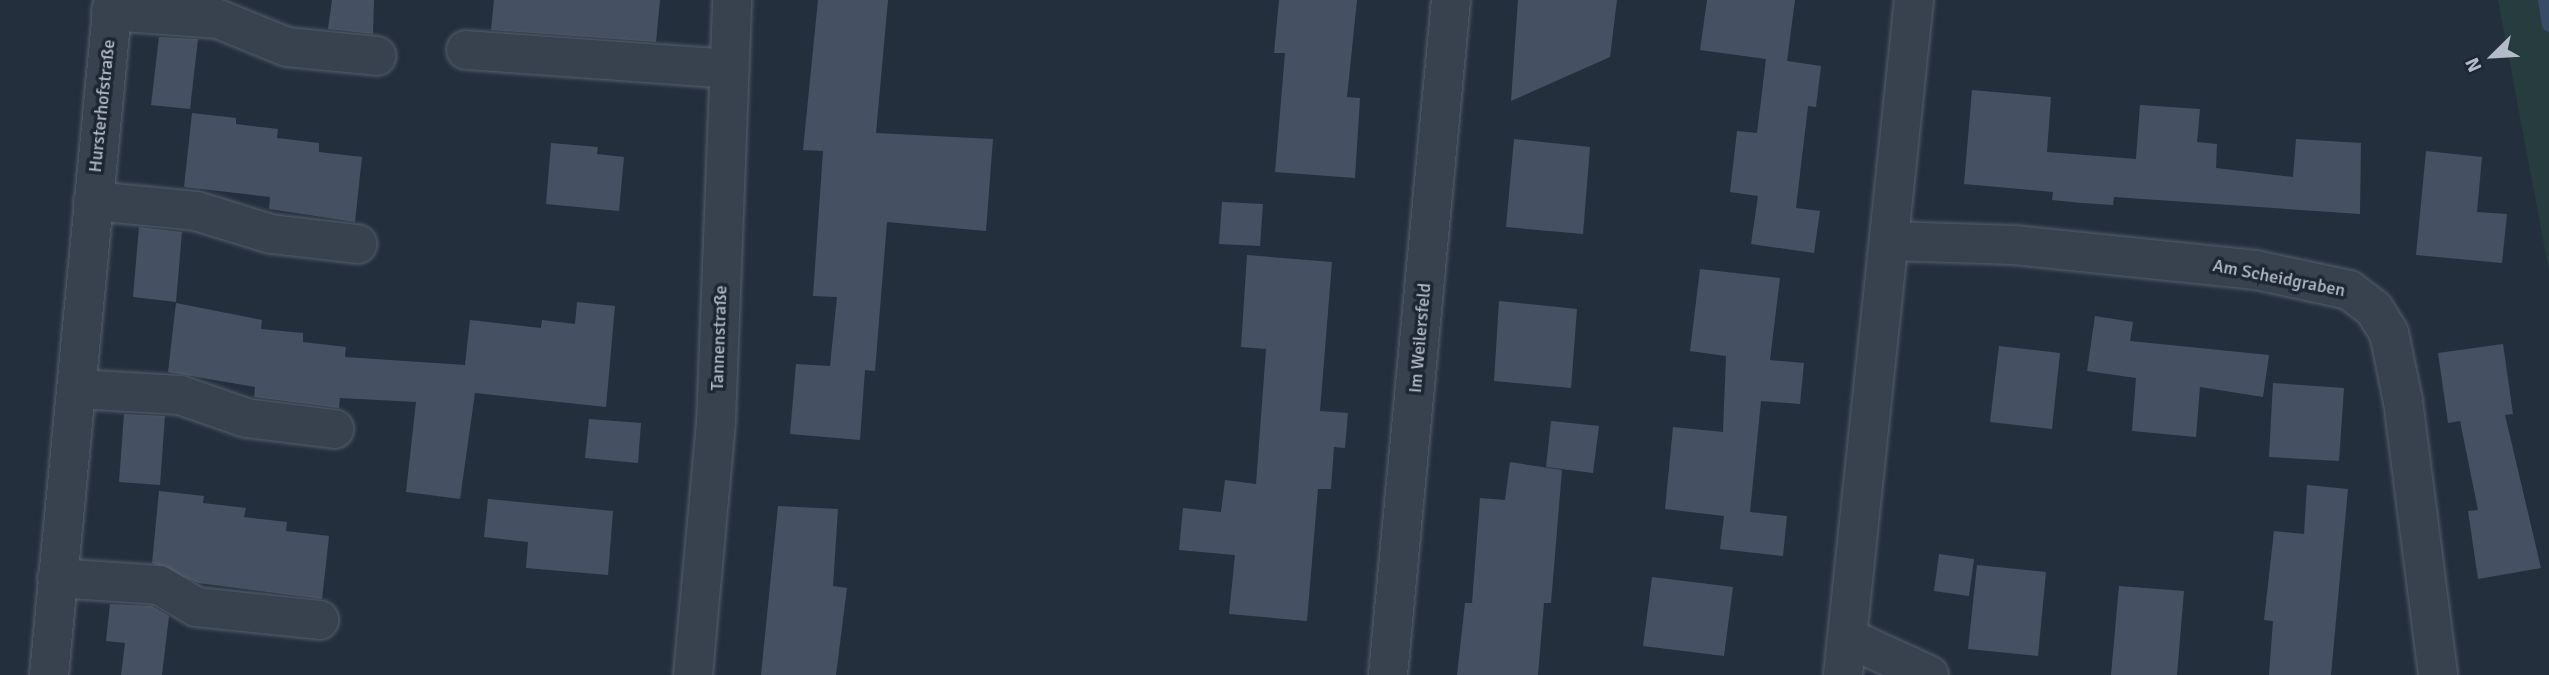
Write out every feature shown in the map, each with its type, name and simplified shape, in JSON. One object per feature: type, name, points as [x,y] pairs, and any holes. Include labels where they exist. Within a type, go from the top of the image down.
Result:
[{"type":"street","name":"Tannenstraße","points":[[693,675],[716,422],[732,0]]},
{"type":"street","name":"Im Weilersfeld","points":[[1388,675],[1451,0]]},
{"type":"street","points":[[1843,675],[1914,0]]},
{"type":"street","name":"Hursterhofstraße","points":[[49,675],[112,5],[218,19],[287,47],[377,56]]},
{"type":"street","points":[[466,50],[729,69]]},
{"type":"street","points":[[93,201],[196,211],[271,234],[357,244]]},
{"type":"street","name":"Am Scheidgraben","points":[[1889,241],[2054,248],[2256,270],[2349,290],[2374,309],[2389,333],[2403,401],[2438,675]]},
{"type":"street","points":[[76,388],[180,395],[246,418],[334,429]]},
{"type":"street","points":[[57,578],[159,585],[196,607],[318,620]]},
{"type":"street","points":[[1849,638],[1929,675]]},
{"type":"green space","points":[[2498,0],[2549,0],[2549,271]]},
{"type":"building","points":[[332,0],[374,0],[373,34],[328,29]]},
{"type":"building","points":[[494,0],[660,0],[656,42],[491,30]]},
{"type":"building","points":[[818,0],[888,0],[876,133],[993,139],[986,231],[887,222],[875,371],[865,370],[860,440],[790,434],[796,364],[830,366],[837,297],[813,296],[823,151],[803,150]]},
{"type":"building","points":[[1279,0],[1357,0],[1347,97],[1360,98],[1355,178],[1275,172],[1285,53],[1274,53]]},
{"type":"building","points":[[1518,0],[1617,0],[1610,57],[1511,101]]},
{"type":"building","points":[[1707,0],[1795,0],[1787,61],[1821,66],[1816,107],[1808,106],[1796,208],[1820,211],[1814,253],[1751,244],[1758,196],[1730,192],[1737,131],[1757,133],[1766,59],[1700,50]]},
{"type":"building","points":[[159,37],[198,39],[190,109],[151,105]]},
{"type":"building","points":[[1972,90],[2051,97],[2047,152],[2136,159],[2140,105],[2200,109],[2197,142],[2217,144],[2216,168],[2293,177],[2296,139],[2361,143],[2360,214],[2114,197],[2113,205],[2082,203],[2052,200],[2053,192],[1964,184]]},
{"type":"building","points":[[192,113],[236,118],[236,124],[278,129],[277,138],[319,143],[319,152],[362,157],[355,222],[269,209],[270,197],[184,187]]},
{"type":"building","points":[[1514,139],[1590,147],[1583,234],[1506,227]]},
{"type":"building","points":[[551,143],[598,147],[597,154],[624,157],[619,211],[546,204]]},
{"type":"building","points":[[2426,151],[2482,157],[2477,212],[2507,214],[2502,263],[2416,255]]},
{"type":"building","points":[[1222,202],[1263,204],[1260,246],[1219,244]]},
{"type":"building","points":[[139,227],[182,232],[176,302],[133,297]]},
{"type":"building","points":[[1247,255],[1332,262],[1320,411],[1348,413],[1345,448],[1334,447],[1331,489],[1318,489],[1307,621],[1229,614],[1235,555],[1179,550],[1183,508],[1221,512],[1225,480],[1256,484],[1266,349],[1241,347]]},
{"type":"building","points":[[1700,269],[1780,278],[1770,360],[1804,363],[1800,404],[1761,401],[1750,512],[1787,516],[1783,556],[1720,549],[1724,516],[1665,509],[1673,427],[1723,432],[1726,356],[1690,351]]},
{"type":"building","points":[[1499,301],[1577,309],[1571,388],[1494,381]]},
{"type":"building","points":[[577,302],[615,306],[606,407],[475,393],[460,499],[406,492],[416,402],[340,398],[339,408],[254,397],[255,387],[168,372],[176,303],[262,320],[261,329],[303,333],[303,342],[346,347],[345,357],[465,365],[470,320],[541,328],[542,320],[575,324]]},
{"type":"building","points":[[2095,316],[2133,322],[2130,341],[2269,355],[2263,397],[2200,387],[2196,437],[2132,431],[2136,378],[2087,371]]},
{"type":"building","points":[[2503,344],[2513,414],[2505,415],[2541,568],[2478,579],[2468,511],[2478,510],[2460,421],[2448,423],[2438,353]]},
{"type":"building","points":[[1999,346],[2060,353],[2052,429],[1990,422]]},
{"type":"building","points":[[2273,383],[2344,388],[2339,461],[2269,457]]},
{"type":"building","points":[[124,414],[165,416],[160,485],[119,482]]},
{"type":"building","points":[[589,419],[641,423],[638,463],[585,458]]},
{"type":"building","points":[[1551,421],[1599,426],[1593,473],[1546,467]]},
{"type":"building","points":[[1510,462],[1562,470],[1551,603],[1544,603],[1538,675],[1457,675],[1465,603],[1472,603],[1480,498],[1505,500]]},
{"type":"building","points":[[2307,485],[2348,489],[2331,675],[2269,675],[2273,621],[2264,620],[2274,531],[2304,534]]},
{"type":"building","points":[[159,491],[204,496],[203,503],[246,508],[244,517],[287,522],[286,531],[329,536],[322,599],[198,583],[152,563]]},
{"type":"building","points":[[488,499],[613,511],[608,575],[526,568],[528,542],[484,537]]},
{"type":"building","points":[[778,506],[838,509],[833,586],[847,588],[836,675],[761,675]]},
{"type":"building","points":[[1939,554],[1974,559],[1969,596],[1934,591]]},
{"type":"building","points":[[1977,565],[2046,572],[2038,656],[1968,649]]},
{"type":"building","points":[[1652,577],[1733,587],[1724,656],[1643,646]]},
{"type":"building","points":[[2119,586],[2184,591],[2177,675],[2111,675]]},
{"type":"building","points":[[110,604],[152,606],[169,616],[162,675],[121,675],[125,643],[106,641]]},
{"type":"waterway","points":[[2545,0],[2549,25]]}]
